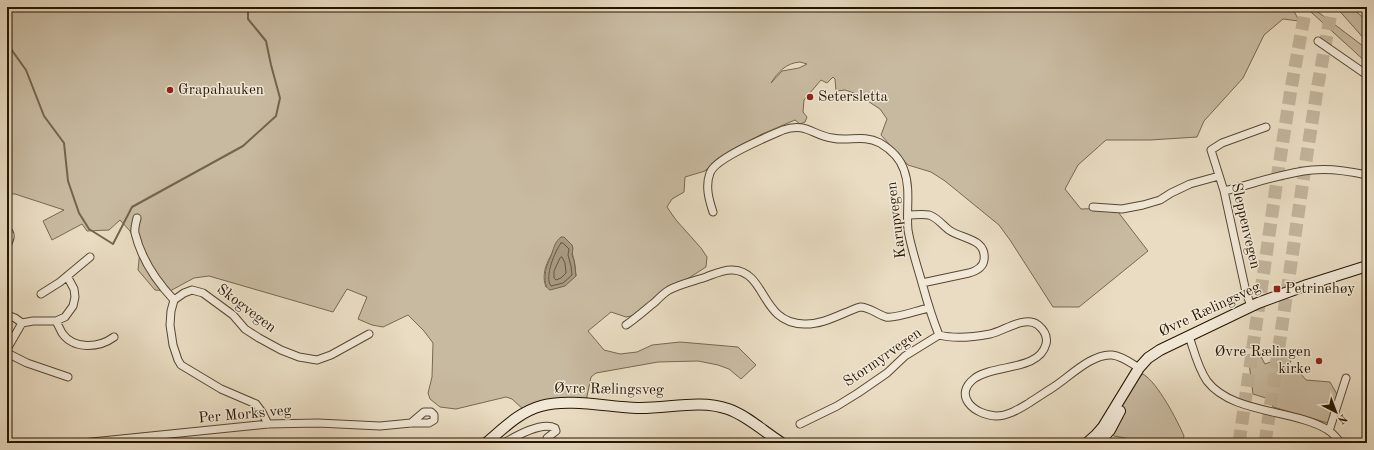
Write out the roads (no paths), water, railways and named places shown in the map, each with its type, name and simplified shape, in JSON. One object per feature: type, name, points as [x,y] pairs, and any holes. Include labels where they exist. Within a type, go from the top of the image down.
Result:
[{"type":"main road","name":"Øvre Rælingsveg","points":[[1088,443],[1103,427],[1139,368],[1154,354],[1251,306],[1298,288],[1367,266]]},
{"type":"main road","name":"Øvre Rælingsveg","points":[[1098,443],[1106,436],[1113,425],[1122,405],[1127,388]]},
{"type":"main road","name":"Øvre Rælingsveg","points":[[492,441],[523,413],[536,407],[549,404],[567,403],[644,408],[697,405],[711,406],[732,411],[745,417],[782,443]]},
{"type":"street","points":[[1318,41],[1367,75]]},
{"type":"street","name":"Karupvegen","points":[[714,212],[709,199],[708,182],[709,174],[712,169],[718,163],[783,130],[791,127],[800,127],[807,128],[832,138],[840,139],[856,137],[872,140],[888,149],[900,160],[906,176],[911,244],[938,335]]},
{"type":"street","name":"Sleppenvegen","points":[[1251,306],[1246,292],[1224,191],[1211,150],[1222,143],[1266,127]]},
{"type":"street","points":[[1224,191],[1297,172],[1313,170],[1347,171],[1367,175]]},
{"type":"street","name":"Sleppenvegen","points":[[1093,207],[1122,209],[1143,205],[1160,200],[1171,192],[1190,184],[1219,176]]},
{"type":"street","points":[[908,215],[929,215],[933,217],[949,230],[973,240],[982,248],[984,254],[984,261],[981,267],[976,271],[922,283]]},
{"type":"street","points":[[137,218],[135,233],[143,254],[164,290],[174,300],[171,311],[170,325],[173,345],[181,365],[221,389],[256,404],[268,424]]},
{"type":"street","points":[[7,230],[10,236],[10,241],[7,245]]},
{"type":"street","points":[[41,294],[67,276],[90,257]]},
{"type":"street","points":[[626,325],[667,291],[688,282],[731,270],[739,271],[748,276],[754,281],[773,311],[779,317],[797,324],[819,322],[865,307],[887,317],[894,317],[929,308]]},
{"type":"street","points":[[7,315],[22,323],[33,321],[56,321],[65,317],[70,312],[75,297],[74,289],[67,276]]},
{"type":"street","name":"Skogvegen","points":[[174,300],[184,293],[192,290],[203,293],[233,315],[245,329],[281,350],[299,357],[317,360],[331,355],[369,334]]},
{"type":"street","points":[[56,321],[62,332],[74,343],[89,345],[100,344],[108,341],[114,336]]},
{"type":"street","name":"Stormyrvegen","points":[[800,424],[858,393],[887,373],[905,356],[938,335],[947,337],[983,335],[1001,331],[1019,323],[1027,322],[1035,323],[1046,335],[1044,349],[1036,358],[982,374],[970,382],[966,389],[967,401],[981,414],[997,416],[1012,412],[1053,388],[1084,365],[1102,356],[1111,355],[1120,357],[1139,368]]},
{"type":"street","points":[[7,349],[22,323]]},
{"type":"street","points":[[1189,336],[1203,374],[1211,385],[1222,395],[1242,404],[1307,421],[1329,431],[1341,443]]},
{"type":"street","points":[[7,353],[27,363],[68,377]]},
{"type":"street","points":[[1329,431],[1346,378]]},
{"type":"street","name":"Per Morks veg","points":[[82,443],[268,424],[318,423],[380,426],[411,423]]},
{"type":"street","points":[[504,443],[540,427],[548,426],[555,428],[556,431],[548,438],[546,443]]},
{"type":"water","points":[[561,237],[564,237],[572,245],[572,255],[576,276],[565,286],[550,290],[546,285],[545,280],[546,268],[555,245]]},
{"type":"waterway","points":[[7,46],[11,49],[26,70],[44,116],[64,143],[68,181],[79,213],[89,229],[113,244],[132,207],[243,146],[276,116],[280,98],[266,41],[248,19],[248,7]]},
{"type":"tunnel","points":[[1239,443],[1279,166],[1306,7]]},
{"type":"tunnel","points":[[1265,443],[1305,167],[1332,7]]},
{"type":"place","name":"Grapahauken","points":[[170,90]]},
{"type":"place","name":"Setersletta","points":[[810,97]]},
{"type":"place","name":"Petrinehøy","points":[[1277,289]]},
{"type":"place","name":"Øvre Rælingen kirke","points":[[1319,361]]}]
